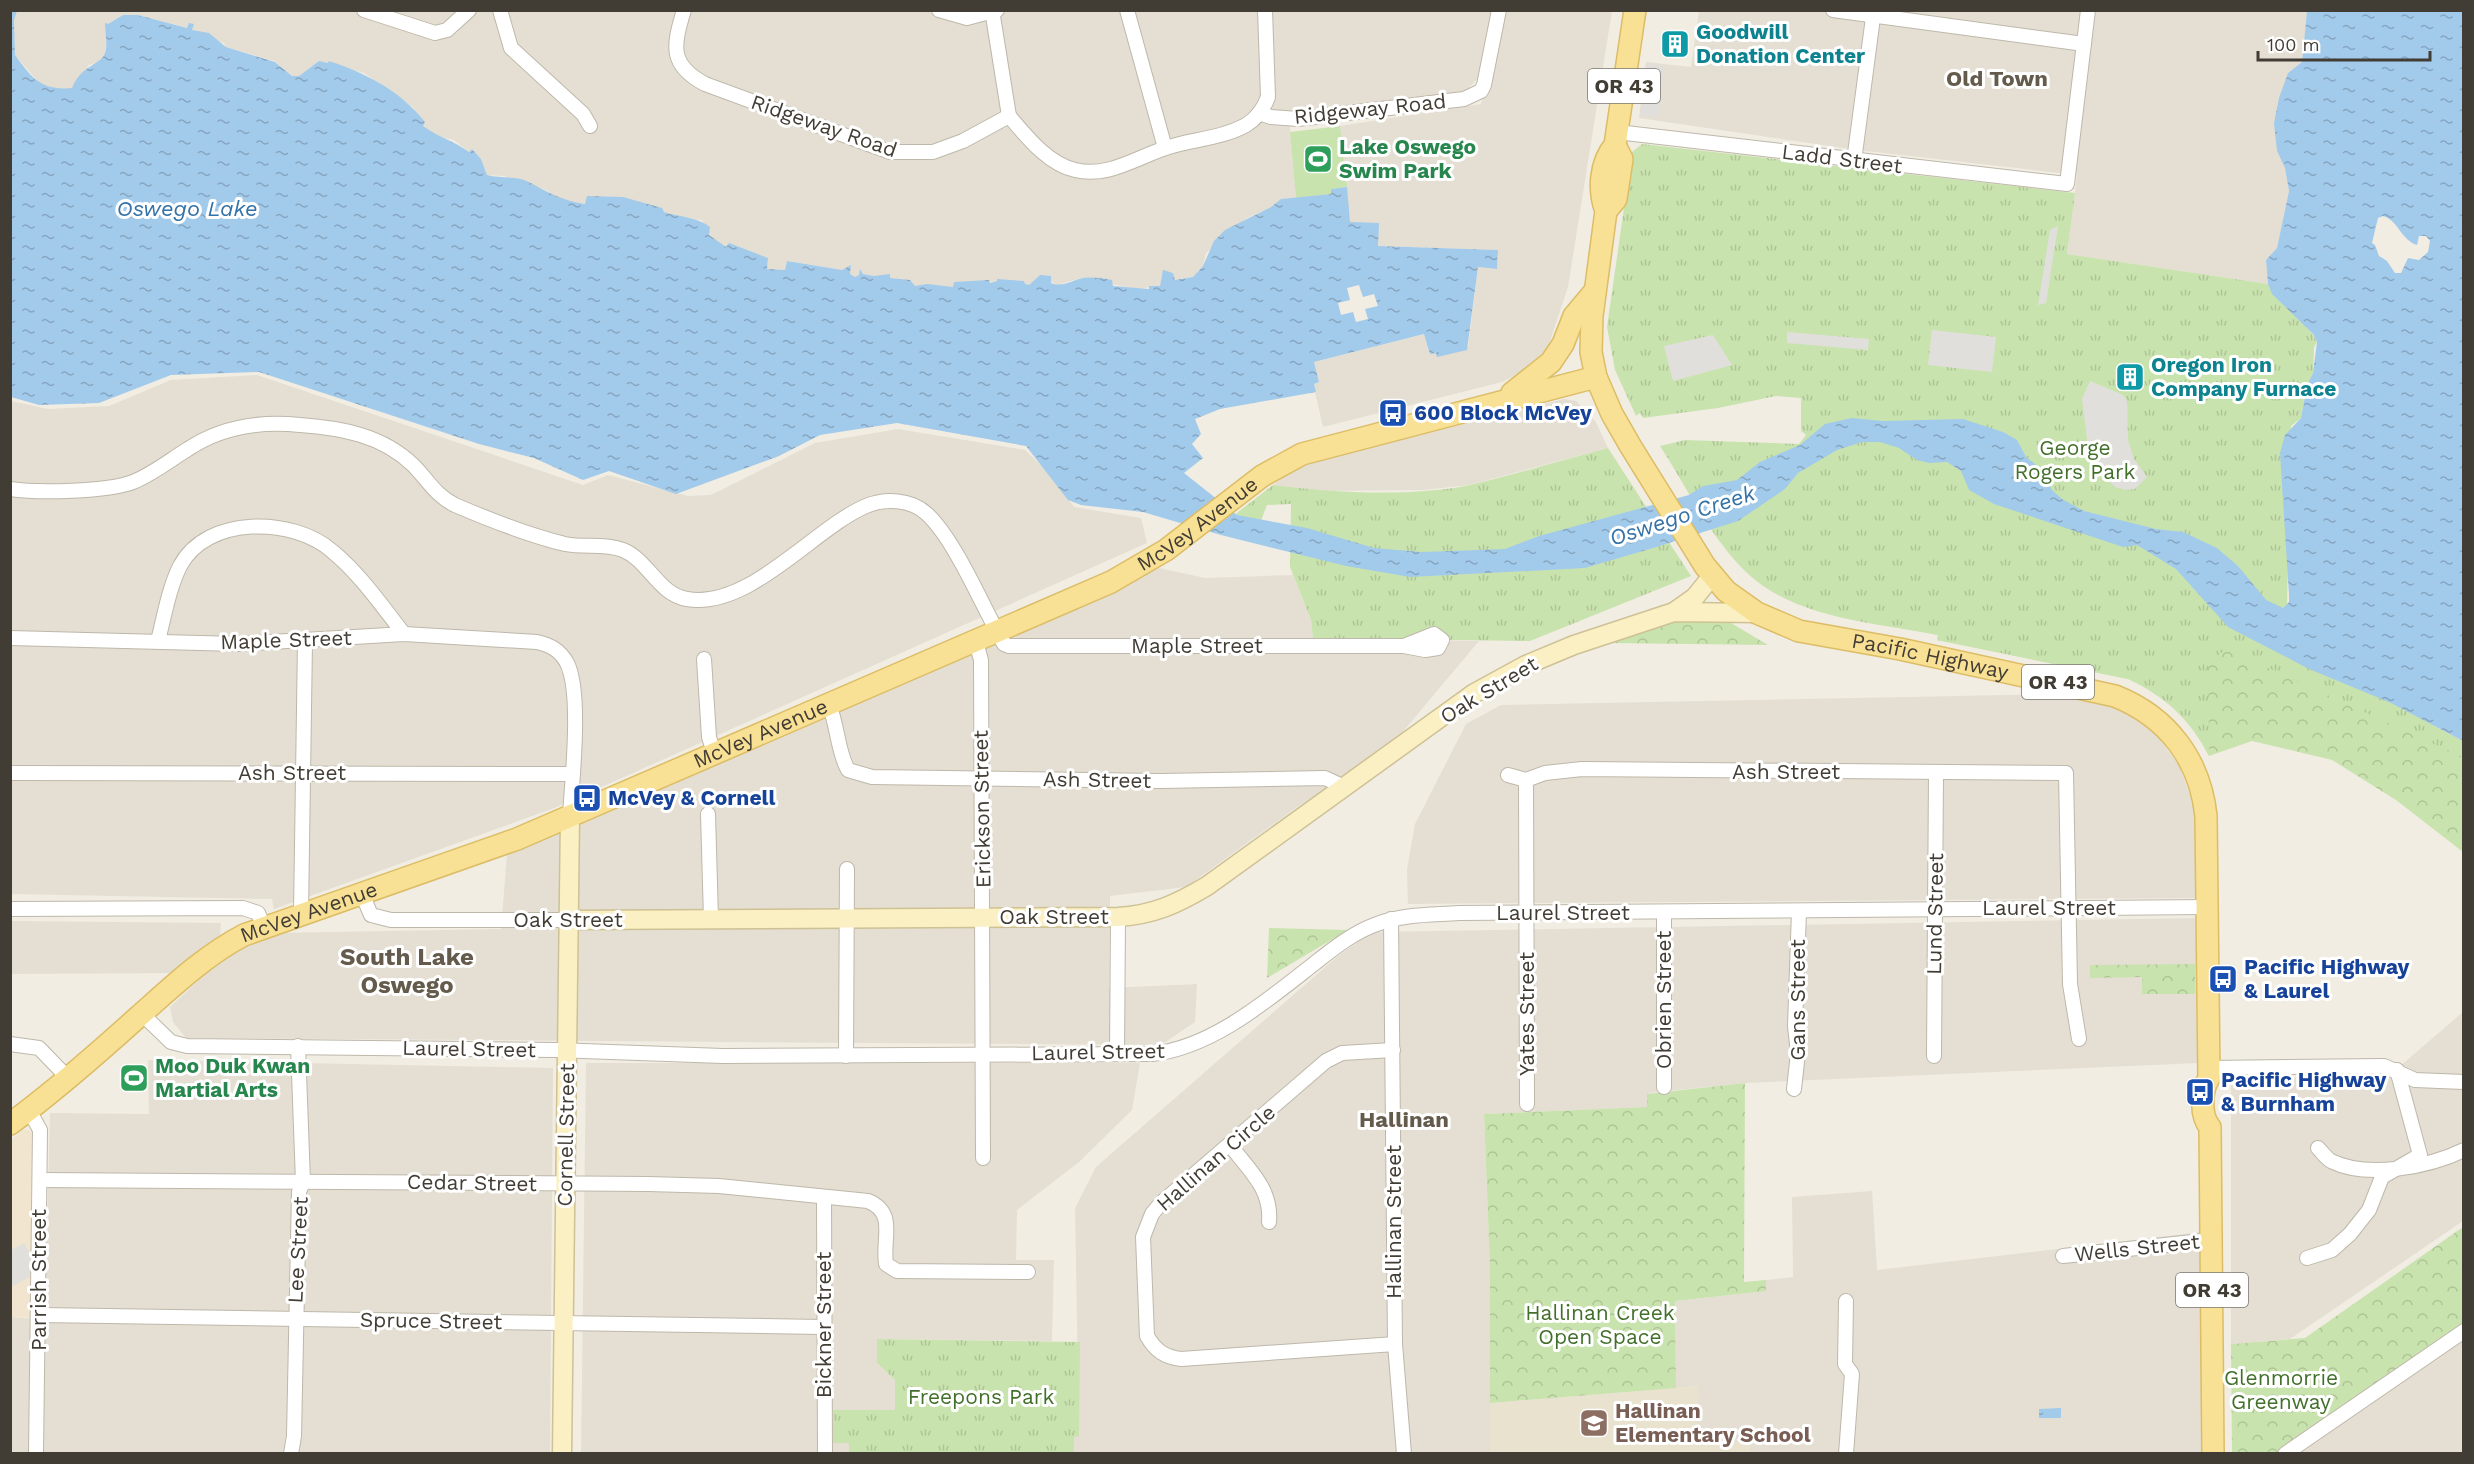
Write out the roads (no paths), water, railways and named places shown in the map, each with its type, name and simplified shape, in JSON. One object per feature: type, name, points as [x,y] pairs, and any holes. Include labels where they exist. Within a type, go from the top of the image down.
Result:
[{"type":"main road","name":"OR 43","points":[[1596,377],[1590,335],[1594,291],[1606,211],[1616,199],[1622,159],[1616,138],[1635,10]]},
{"type":"main road","name":"McVey Avenue","points":[[1502,400],[1551,362],[1563,344],[1574,316],[1594,291]]},
{"type":"main road","name":"McVey Avenue","points":[[10,1124],[69,1079],[211,954],[264,927],[517,839],[976,642],[1128,574],[1186,535],[1272,469],[1302,454],[1596,377]]},
{"type":"main road","name":"Pacific Highway","points":[[1596,377],[1612,414],[1631,447],[1709,571],[1740,603],[1779,624],[1820,637],[1900,649],[2094,690],[2142,708],[2174,735],[2193,764],[2199,780],[2206,816],[2209,1073],[2215,1085],[2216,1094],[2216,1121],[2210,1127],[2213,1454]]},
{"type":"street","points":[[364,10],[435,33],[447,30],[469,10]]},
{"type":"street","points":[[500,10],[511,48],[583,114],[590,126]]},
{"type":"street","name":"Ridgeway Road","points":[[684,10],[676,48],[680,66],[688,75],[705,84],[890,152],[933,152],[963,141],[1009,116]]},
{"type":"street","points":[[939,10],[967,18],[994,11],[1009,116],[1048,157],[1076,171],[1106,171],[1165,148],[1223,134],[1247,124],[1259,113],[1268,97],[1264,10]]},
{"type":"street","points":[[1127,10],[1165,148]]},
{"type":"street","name":"Ridgeway Road","points":[[1259,113],[1271,117],[1298,118],[1464,99],[1481,91],[1484,86],[1499,10]]},
{"type":"street","points":[[1833,10],[1874,13],[2084,44],[2088,10]]},
{"type":"street","points":[[1854,161],[1874,13]]},
{"type":"street","name":"Ladd Street","points":[[1616,138],[2067,184],[2084,44]]},
{"type":"street","points":[[10,489],[45,490],[127,484],[144,477],[212,435],[255,425],[299,424],[356,433],[390,445],[416,467],[435,491],[451,503],[567,545],[625,551],[664,587],[690,600],[718,596],[755,580],[781,565],[863,507],[882,502],[900,502],[924,511],[932,520],[960,562],[997,632]]},
{"type":"street","points":[[158,641],[181,565],[202,543],[214,535],[242,528],[284,530],[316,540],[333,551],[372,593],[404,634]]},
{"type":"street","name":"Oak Street","points":[[1674,612],[1695,597],[1709,571]]},
{"type":"street","name":"Oak Street","points":[[362,894],[369,913],[381,919],[1118,917],[1152,914],[1184,900],[1473,694],[1526,665],[1574,645],[1674,612],[1757,613]]},
{"type":"street","name":"Maple Street","points":[[997,632],[1004,644],[1013,647],[1404,646]]},
{"type":"street","name":"Maple Street","points":[[10,638],[238,644],[404,634],[537,642],[550,645],[566,662],[573,686],[573,774]]},
{"type":"street","points":[[301,914],[305,641]]},
{"type":"street","name":"Erickson Street","points":[[976,642],[981,660],[984,1158]]},
{"type":"street","points":[[704,659],[709,737],[714,753]]},
{"type":"street","name":"Ash Street","points":[[829,705],[836,723],[843,761],[848,770],[872,777],[1161,781],[1325,778],[1344,787]]},
{"type":"street","name":"Ash Street","points":[[1526,780],[1545,773],[1582,769],[2066,773],[2070,908]]},
{"type":"street","name":"Ash Street","points":[[10,773],[573,774]]},
{"type":"street","name":"Lund Street","points":[[1934,1056],[1936,773]]},
{"type":"street","points":[[570,816],[573,774]]},
{"type":"street","points":[[1508,775],[1526,780]]},
{"type":"street","name":"Yates Street","points":[[1526,780],[1527,1104]]},
{"type":"street","points":[[708,814],[711,919]]},
{"type":"street","name":"Cornell Street","points":[[562,1454],[570,816]]},
{"type":"street","points":[[846,1056],[847,869]]},
{"type":"street","name":"Laurel Street","points":[[142,1014],[165,1037],[178,1045],[568,1051],[711,1056],[1164,1053],[1196,1043],[1256,1009],[1349,938],[1391,919],[1459,913],[2208,907]]},
{"type":"street","points":[[10,909],[243,908],[258,913],[264,927]]},
{"type":"street","points":[[2070,908],[2070,984],[2079,1039]]},
{"type":"street","name":"Gans Street","points":[[1794,1089],[1798,1053],[1795,1026],[1798,911]]},
{"type":"street","name":"Obrien Street","points":[[1664,912],[1664,1087]]},
{"type":"street","points":[[1117,1054],[1118,917]]},
{"type":"street","name":"Hallinan Street","points":[[1391,919],[1395,1344],[1404,1454]]},
{"type":"street","points":[[10,1044],[39,1048],[69,1079]]},
{"type":"street","name":"Lee Street","points":[[291,1454],[294,1436],[294,1319],[299,1192],[303,1182],[298,1046]]},
{"type":"street","name":"Hallinan Circle","points":[[1393,1050],[1342,1053],[1326,1062],[1161,1203],[1146,1227],[1142,1248],[1144,1324],[1152,1346],[1166,1356],[1181,1359],[1395,1344]]},
{"type":"street","points":[[2209,1073],[2384,1066],[2415,1080],[2463,1082]]},
{"type":"street","points":[[2307,1258],[2332,1250],[2350,1234],[2369,1210],[2380,1180],[2396,1168],[2417,1159],[2421,1151],[2397,1071]]},
{"type":"street","name":"Parrish Street","points":[[29,1110],[40,1130],[40,1315],[36,1454]]},
{"type":"street","points":[[1230,1145],[1268,1195],[1271,1206],[1269,1222]]},
{"type":"street","points":[[2318,1148],[2330,1160],[2356,1168],[2396,1168],[2439,1160],[2463,1150]]},
{"type":"street","name":"Cedar Street","points":[[40,1180],[719,1186],[868,1201],[884,1211],[886,1264],[897,1270],[1028,1272]]},
{"type":"street","name":"Bickner Street","points":[[824,1197],[825,1454]]},
{"type":"street","name":"Wells Street","points":[[2063,1256],[2211,1239]]},
{"type":"street","points":[[1846,1301],[1845,1364],[1852,1374],[1846,1454]]},
{"type":"street","name":"Spruce Street","points":[[40,1315],[823,1327]]},
{"type":"street","points":[[2285,1454],[2463,1331]]},
{"type":"water","name":"Oswego Lake","points":[[10,11],[17,11],[14,20],[15,55],[38,81],[61,88],[72,88],[85,70],[103,57],[106,46],[105,23],[108,24],[123,15],[138,15],[187,28],[189,23],[194,24],[192,30],[209,33],[226,47],[275,62],[292,76],[299,76],[319,61],[328,63],[329,61],[356,71],[381,84],[405,101],[425,122],[423,126],[469,152],[472,149],[481,159],[487,175],[524,180],[556,196],[577,203],[585,204],[587,196],[623,197],[662,208],[664,212],[694,219],[710,227],[709,235],[726,247],[729,243],[768,258],[767,269],[785,270],[787,261],[842,270],[851,265],[850,274],[855,277],[859,275],[860,269],[863,274],[874,276],[890,274],[890,278],[910,280],[915,286],[927,284],[953,287],[954,282],[989,280],[990,283],[997,279],[1024,281],[1029,285],[1040,275],[1051,276],[1051,283],[1055,284],[1065,284],[1083,278],[1096,278],[1112,280],[1113,286],[1149,289],[1149,286],[1160,286],[1163,270],[1173,273],[1175,280],[1193,277],[1203,266],[1214,241],[1225,230],[1271,207],[1281,199],[1331,194],[1331,189],[1347,187],[1350,222],[1379,223],[1378,246],[1498,250],[1497,269],[1478,267],[1467,350],[1437,357],[1436,353],[1430,354],[1424,334],[1314,362],[1319,382],[1314,384],[1316,392],[1220,409],[1195,419],[1201,434],[1192,444],[1203,458],[1184,473],[1237,515],[1307,528],[1374,548],[1422,552],[1505,549],[1539,536],[1689,495],[1703,486],[1737,480],[1760,462],[1800,445],[1825,424],[1852,418],[1883,421],[1963,419],[2003,432],[2017,440],[2026,457],[2040,468],[2052,490],[2062,499],[2084,511],[2156,529],[2183,532],[2217,548],[2238,566],[2266,600],[2283,608],[2289,602],[2289,595],[2280,453],[2285,435],[2301,418],[2307,385],[2313,373],[2317,342],[2313,334],[2272,294],[2268,284],[2266,260],[2277,248],[2289,191],[2285,168],[2277,151],[2274,123],[2279,98],[2288,73],[2302,62],[2307,11],[2463,11],[2463,741],[2391,703],[2309,669],[2228,627],[2176,569],[2137,545],[2123,547],[1994,504],[1969,490],[1961,471],[1947,462],[1929,463],[1917,460],[1899,448],[1880,442],[1862,442],[1837,450],[1798,473],[1785,489],[1738,521],[1585,568],[1410,577],[1346,566],[1221,535],[1143,512],[1081,505],[1068,500],[1026,446],[897,423],[820,435],[779,456],[676,494],[609,471],[583,480],[534,458],[479,444],[259,372],[171,375],[99,403],[39,405],[11,397]],"holes":[[[2383,216],[2388,218],[2407,239],[2417,245],[2419,236],[2426,236],[2430,241],[2428,252],[2419,260],[2408,258],[2401,273],[2395,273],[2387,261],[2379,256],[2372,243],[2378,218]]]},
{"type":"water","points":[[2061,1408],[2061,1418],[2039,1418],[2039,1409]]},
{"type":"place","name":"Goodwill Donation Center","points":[[1675,44]]},
{"type":"place","name":"Lake Oswego Swim Park","points":[[1318,159]]},
{"type":"place","name":"Oregon Iron Company Furnace","points":[[2130,377]]},
{"type":"place","name":"600 Block McVey","points":[[1393,413]]},
{"type":"place","name":"McVey & Cornell","points":[[587,798]]},
{"type":"place","name":"Pacific Highway & Laurel","points":[[2223,979]]},
{"type":"place","name":"Moo Duk Kwan Martial Arts","points":[[134,1078]]},
{"type":"place","name":"Pacific Highway & Burnham","points":[[2200,1092]]},
{"type":"place","name":"Hallinan Elementary School","points":[[1594,1423]]},
{"type":"district","name":"Old Town","points":[[1997,78]]},
{"type":"district","name":"South Lake Oswego","points":[[407,971]]},
{"type":"district","name":"Hallinan","points":[[1404,1119]]},
{"type":"park label","name":"George Rogers Park","points":[[2075,460]]},
{"type":"park label","name":"Hallinan Creek Open Space","points":[[1600,1325]]},
{"type":"park label","name":"Glenmorrie Greenway","points":[[2281,1390]]},
{"type":"park label","name":"Freepons Park","points":[[981,1397]]},
{"type":"water label","name":"Oswego Creek","points":[[1682,515]]}]
